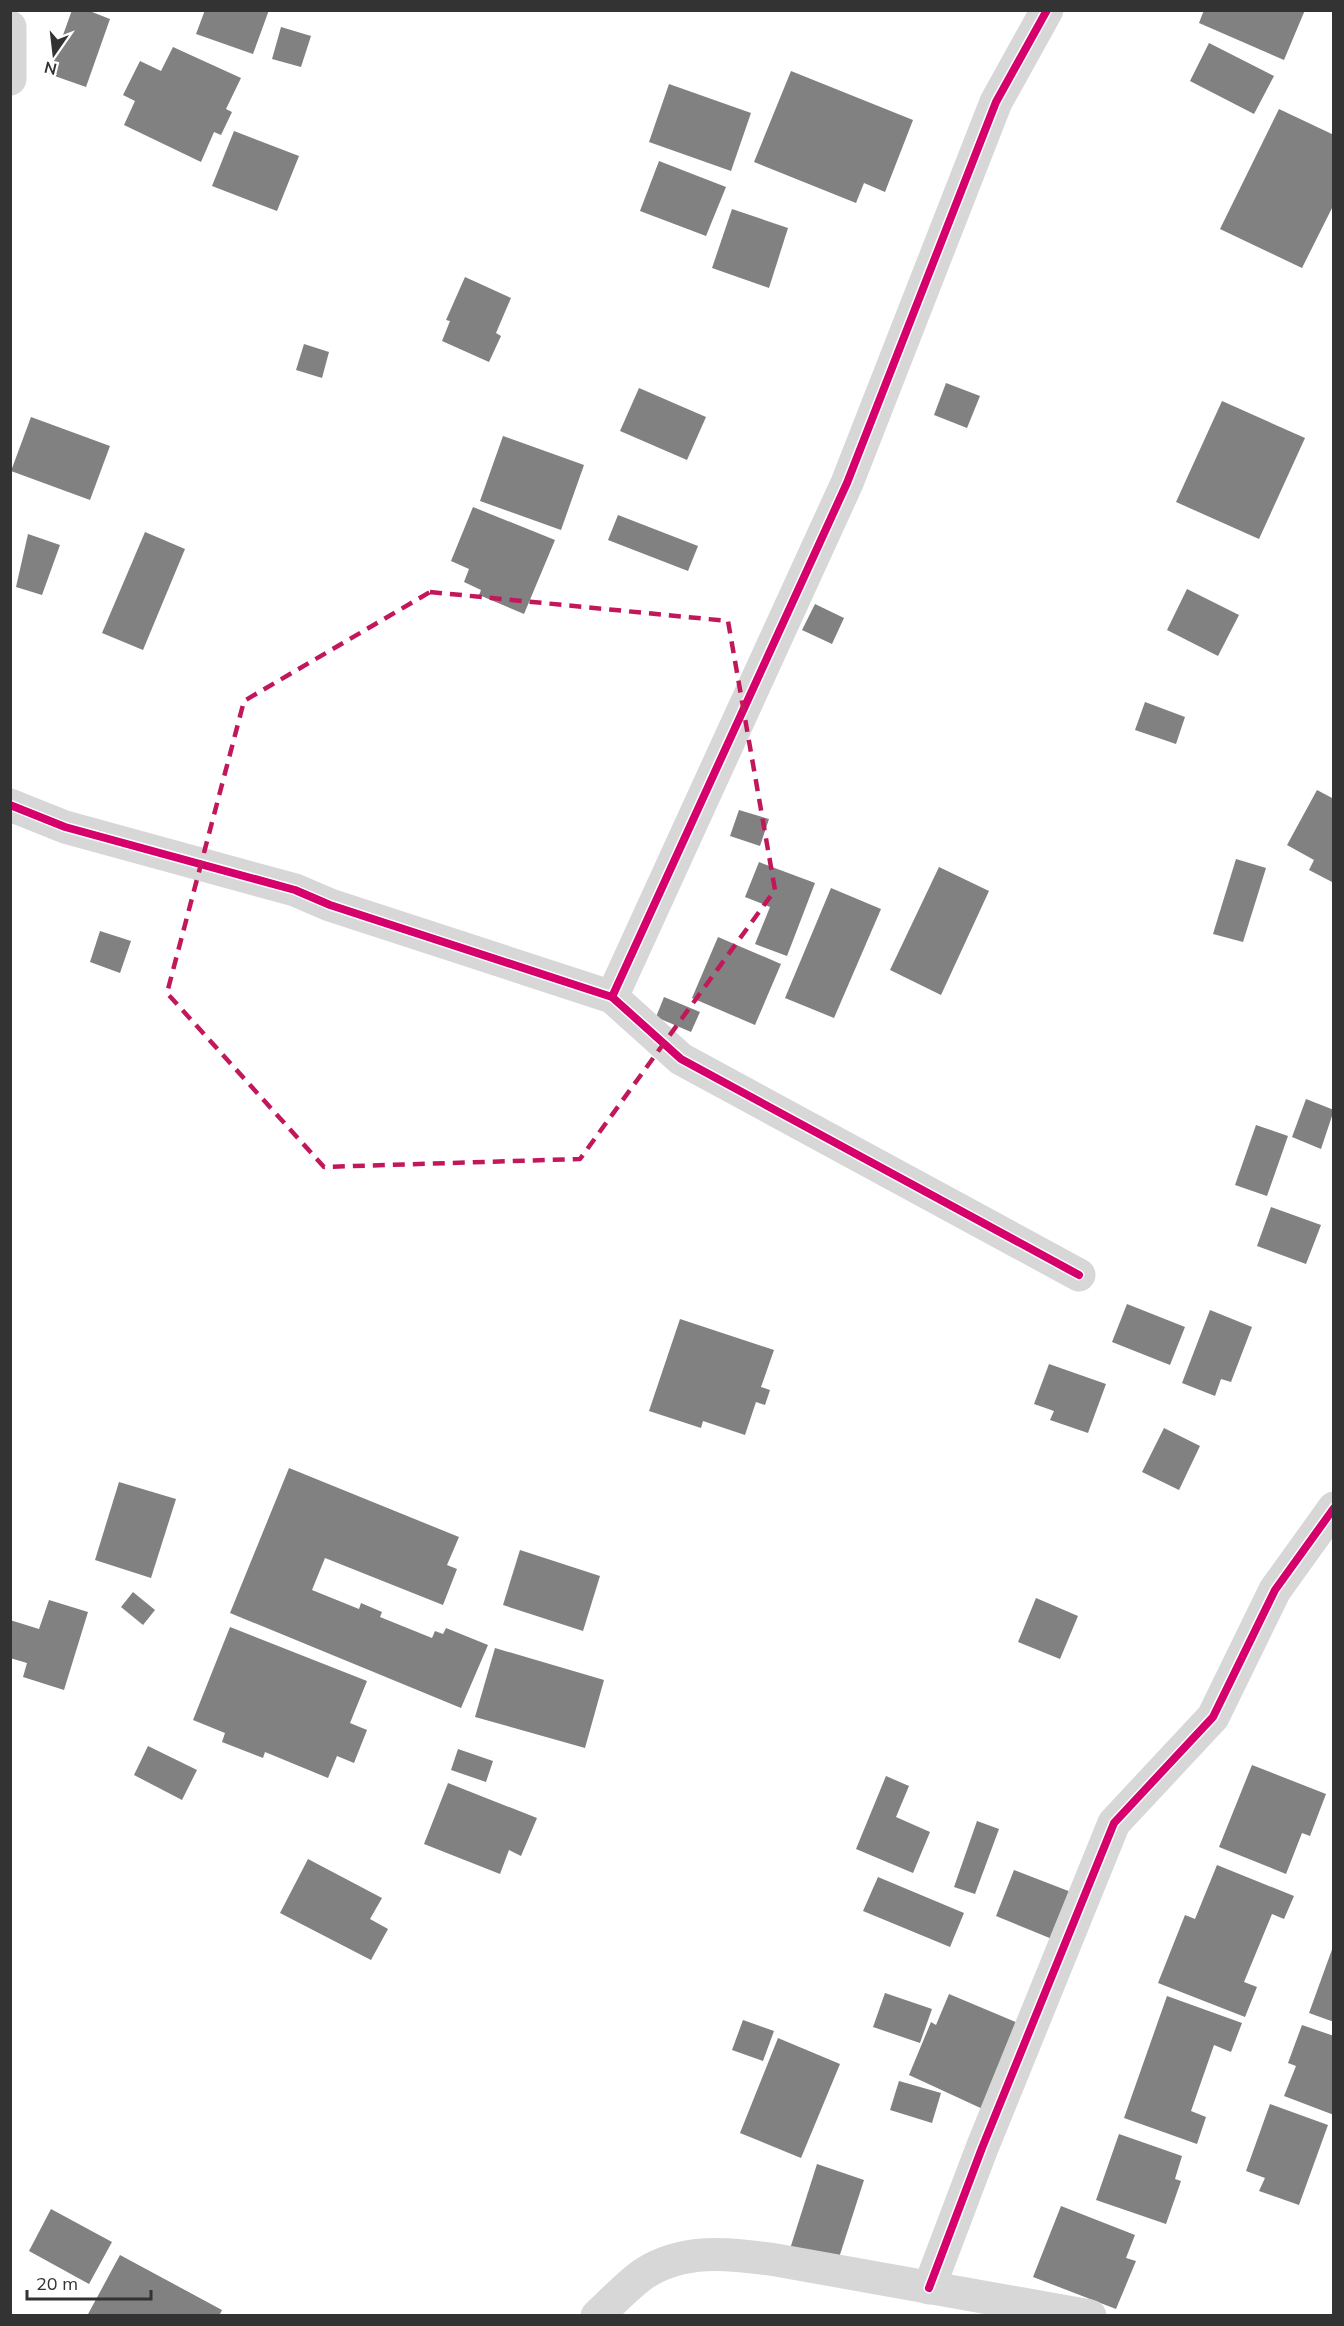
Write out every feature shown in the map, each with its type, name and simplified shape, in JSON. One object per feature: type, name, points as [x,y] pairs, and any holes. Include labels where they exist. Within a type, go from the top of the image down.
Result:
[{"type":"street","points":[[612,997],[847,483],[996,102],[1047,10]]},
{"type":"street","points":[[10,27],[10,79]]},
{"type":"street","points":[[10,805],[65,828],[295,890],[330,905],[612,997],[681,1059],[1079,1275]]},
{"type":"street","points":[[929,2288],[982,2148],[1114,1823],[1213,1717],[1275,1590],[1334,1508]]},
{"type":"street","points":[[597,2316],[643,2274],[686,2255],[725,2254],[776,2260],[1090,2316]]},
{"type":"highlighted area","points":[[430,592],[728,621],[775,890],[580,1159],[324,1167],[167,993],[244,701]]},
{"type":"building","points":[[72,10],[87,10],[110,19],[86,87],[49,74]]},
{"type":"building","points":[[205,10],[269,10],[253,54],[196,34]]},
{"type":"building","points":[[1204,10],[1305,10],[1284,60],[1199,23]]},
{"type":"building","points":[[281,27],[311,36],[301,67],[272,59]]},
{"type":"building","points":[[1209,43],[1274,76],[1254,114],[1190,81]]},
{"type":"building","points":[[173,47],[241,78],[226,109],[232,112],[221,135],[214,132],[201,162],[124,125],[135,101],[123,95],[140,61],[161,71]]},
{"type":"building","points":[[791,71],[913,120],[885,192],[864,183],[856,203],[754,162]]},
{"type":"building","points":[[669,84],[751,113],[731,171],[649,142]]},
{"type":"building","points":[[1279,109],[1334,135],[1334,204],[1302,268],[1220,229]]},
{"type":"building","points":[[234,131],[299,156],[277,211],[212,186]]},
{"type":"building","points":[[659,161],[726,187],[706,236],[640,211]]},
{"type":"building","points":[[732,209],[788,228],[769,288],[712,268]]},
{"type":"building","points":[[465,277],[511,298],[496,333],[501,336],[489,362],[442,341],[450,321],[446,320]]},
{"type":"building","points":[[304,344],[329,352],[322,378],[296,370]]},
{"type":"building","points":[[946,383],[980,396],[967,428],[934,415]]},
{"type":"building","points":[[639,388],[706,417],[687,460],[620,431]]},
{"type":"building","points":[[1222,401],[1305,438],[1259,539],[1176,502]]},
{"type":"building","points":[[31,417],[110,446],[90,500],[11,471]]},
{"type":"building","points":[[503,436],[584,465],[561,530],[480,501]]},
{"type":"building","points":[[473,507],[555,540],[524,614],[479,595],[481,590],[464,582],[469,569],[451,561]]},
{"type":"building","points":[[618,515],[698,546],[688,571],[608,540]]},
{"type":"building","points":[[145,532],[185,549],[143,650],[102,633]]},
{"type":"building","points":[[28,534],[60,545],[42,595],[16,587]]},
{"type":"building","points":[[1187,589],[1239,615],[1218,656],[1167,630]]},
{"type":"building","points":[[815,604],[844,618],[832,644],[802,630]]},
{"type":"building","points":[[1145,702],[1185,717],[1176,744],[1135,730]]},
{"type":"building","points":[[1317,790],[1334,799],[1334,883],[1309,870],[1314,860],[1287,845]]},
{"type":"building","points":[[739,810],[769,819],[760,846],[730,836]]},
{"type":"building","points":[[1236,859],[1266,868],[1243,942],[1213,934]]},
{"type":"building","points":[[759,862],[815,883],[787,956],[755,944],[770,907],[745,897]]},
{"type":"building","points":[[939,867],[989,891],[941,995],[890,970]]},
{"type":"building","points":[[831,888],[881,909],[834,1018],[785,998]]},
{"type":"building","points":[[100,931],[131,941],[120,973],[90,962]]},
{"type":"building","points":[[718,937],[781,964],[755,1025],[692,998]]},
{"type":"building","points":[[664,997],[700,1012],[691,1032],[656,1017]]},
{"type":"building","points":[[1306,1099],[1334,1110],[1321,1149],[1292,1137]]},
{"type":"building","points":[[1256,1125],[1288,1136],[1267,1196],[1235,1185]]},
{"type":"building","points":[[1271,1207],[1321,1225],[1306,1264],[1257,1246]]},
{"type":"building","points":[[1127,1304],[1185,1327],[1170,1365],[1112,1342]]},
{"type":"building","points":[[1210,1310],[1252,1327],[1231,1382],[1221,1379],[1215,1396],[1182,1383]]},
{"type":"building","points":[[680,1319],[774,1350],[761,1387],[770,1390],[765,1405],[756,1402],[745,1435],[703,1421],[701,1428],[649,1411]]},
{"type":"building","points":[[1049,1364],[1106,1384],[1088,1433],[1050,1420],[1054,1411],[1034,1404]]},
{"type":"building","points":[[1164,1428],[1200,1446],[1179,1490],[1142,1472]]},
{"type":"building","points":[[289,1468],[459,1537],[447,1565],[457,1569],[443,1605],[325,1558],[312,1590],[359,1609],[361,1603],[382,1612],[380,1617],[432,1638],[435,1631],[443,1634],[446,1628],[488,1645],[461,1708],[230,1613]]},
{"type":"building","points":[[119,1482],[176,1499],[151,1578],[95,1560]]},
{"type":"building","points":[[520,1550],[600,1576],[583,1631],[503,1605]]},
{"type":"building","points":[[133,1592],[155,1610],[143,1625],[121,1607]]},
{"type":"building","points":[[1036,1598],[1078,1616],[1060,1659],[1018,1642]]},
{"type":"building","points":[[49,1600],[88,1612],[64,1690],[23,1677],[27,1663],[10,1658],[10,1620],[39,1629]]},
{"type":"building","points":[[230,1627],[367,1681],[350,1723],[367,1730],[354,1763],[337,1756],[328,1778],[265,1752],[263,1758],[222,1742],[225,1733],[193,1720]]},
{"type":"building","points":[[495,1648],[604,1680],[585,1748],[475,1717]]},
{"type":"building","points":[[148,1746],[197,1770],[182,1800],[134,1775]]},
{"type":"building","points":[[458,1749],[493,1761],[486,1782],[451,1770]]},
{"type":"building","points":[[1252,1765],[1326,1794],[1310,1836],[1302,1833],[1286,1874],[1219,1847]]},
{"type":"building","points":[[886,1776],[909,1786],[896,1817],[930,1832],[913,1873],[856,1849]]},
{"type":"building","points":[[448,1783],[537,1818],[521,1856],[509,1850],[500,1874],[424,1844]]},
{"type":"building","points":[[977,1821],[999,1829],[975,1894],[954,1887]]},
{"type":"building","points":[[308,1859],[382,1898],[370,1919],[388,1929],[371,1960],[280,1913]]},
{"type":"building","points":[[1217,1865],[1294,1896],[1284,1919],[1272,1914],[1244,1982],[1257,1987],[1245,2017],[1158,1983],[1185,1915],[1195,1919]]},
{"type":"building","points":[[1014,1870],[1071,1892],[1052,1939],[996,1916]]},
{"type":"building","points":[[878,1877],[964,1913],[950,1947],[863,1911]]},
{"type":"building","points":[[1334,1944],[1334,2022],[1309,2013]]},
{"type":"building","points":[[885,1993],[932,2009],[920,2043],[873,2027]]},
{"type":"building","points":[[949,1994],[1018,2023],[987,2111],[909,2075],[931,2022],[936,2025]]},
{"type":"building","points":[[1167,1996],[1242,2023],[1231,2052],[1214,2045],[1191,2111],[1206,2117],[1197,2144],[1124,2118]]},
{"type":"building","points":[[743,2020],[774,2031],[763,2061],[732,2050]]},
{"type":"building","points":[[1302,2025],[1334,2036],[1334,2115],[1284,2096],[1296,2066],[1288,2063]]},
{"type":"building","points":[[778,2038],[840,2064],[801,2158],[740,2133]]},
{"type":"building","points":[[899,2081],[941,2093],[932,2123],[890,2110]]},
{"type":"building","points":[[1270,2104],[1328,2125],[1299,2205],[1259,2191],[1265,2178],[1246,2171]]},
{"type":"building","points":[[1119,2134],[1182,2156],[1175,2179],[1181,2181],[1166,2224],[1096,2200]]},
{"type":"building","points":[[817,2164],[864,2180],[836,2267],[789,2252]]},
{"type":"building","points":[[1061,2206],[1135,2235],[1126,2258],[1136,2261],[1116,2309],[1033,2277]]},
{"type":"building","points":[[51,2209],[112,2242],[89,2284],[29,2251]]},
{"type":"building","points":[[120,2255],[222,2310],[219,2316],[87,2316]]},
{"type":"cycle path","points":[[612,997],[847,483],[996,102],[1047,10]]},
{"type":"cycle path","points":[[10,805],[65,827],[295,890],[330,905],[612,997],[681,1059],[1079,1275]]},
{"type":"cycle path","points":[[929,2288],[982,2148],[1114,1823],[1213,1717],[1275,1590],[1334,1508]]}]
